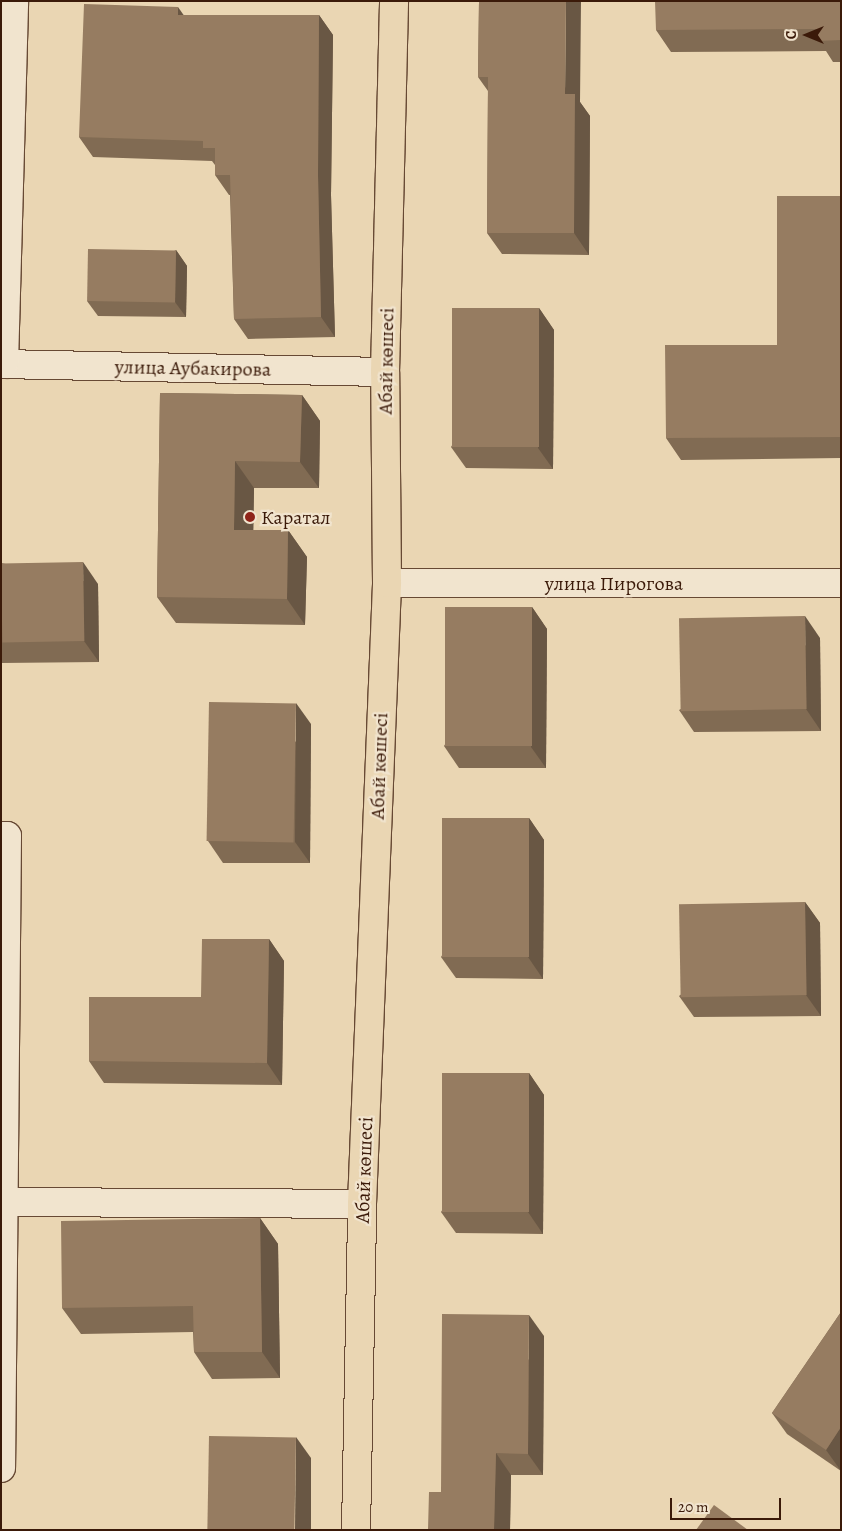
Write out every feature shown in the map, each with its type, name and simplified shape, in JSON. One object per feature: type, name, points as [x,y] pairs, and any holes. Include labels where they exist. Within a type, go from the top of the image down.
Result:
[{"type":"main road","name":"Абай көшесі","points":[[356,1530],[362,1204],[387,583],[385,372],[394,1]]},
{"type":"street","points":[[3,364],[14,1]]},
{"type":"street","name":"улица Аубакирова","points":[[3,364],[385,372]]},
{"type":"street","name":"улица Пирогова","points":[[387,583],[841,584]]},
{"type":"street","points":[[1,836],[7,836],[1,1468]]},
{"type":"street","points":[[4,1202],[362,1204]]},
{"type":"building","points":[[479,1],[566,1],[565,94],[575,94],[574,233],[487,233],[488,77],[478,77]]},
{"type":"building","points":[[655,1],[841,1],[841,40],[818,41],[818,29],[656,30]]},
{"type":"building","points":[[84,4],[178,7],[178,15],[319,15],[318,175],[321,317],[234,319],[230,175],[215,175],[215,148],[203,148],[203,141],[79,137]]},
{"type":"building","points":[[777,196],[841,196],[841,437],[666,438],[665,345],[777,345]]},
{"type":"building","points":[[88,249],[176,251],[175,303],[87,301]]},
{"type":"building","points":[[452,308],[539,308],[539,447],[452,447]]},
{"type":"building","points":[[160,393],[302,395],[300,462],[235,461],[234,530],[288,530],[287,599],[157,597]]},
{"type":"building","points":[[83,562],[84,641],[2,642],[1,563]]},
{"type":"building","points":[[445,607],[532,607],[532,746],[445,746]]},
{"type":"building","points":[[805,616],[807,709],[681,711],[679,618]]},
{"type":"building","points":[[209,702],[296,704],[294,842],[207,841]]},
{"type":"building","points":[[442,818],[529,818],[529,957],[442,957]]},
{"type":"building","points":[[805,902],[807,995],[681,997],[679,904]]},
{"type":"building","points":[[202,939],[269,939],[267,1063],[89,1061],[89,997],[201,997]]},
{"type":"building","points":[[442,1073],[529,1073],[529,1212],[442,1212]]},
{"type":"building","points":[[260,1218],[262,1352],[194,1352],[193,1306],[62,1308],[61,1221]]},
{"type":"building","points":[[841,1312],[841,1427],[826,1450],[772,1413]]},
{"type":"building","points":[[442,1314],[529,1315],[528,1454],[496,1453],[494,1530],[428,1530],[429,1492],[441,1492]]},
{"type":"building","points":[[209,1436],[296,1438],[294,1530],[207,1530]]},
{"type":"building","points":[[714,1505],[748,1530],[696,1530]]},
{"type":"place","name":"Каратал","points":[[250,517]]}]
